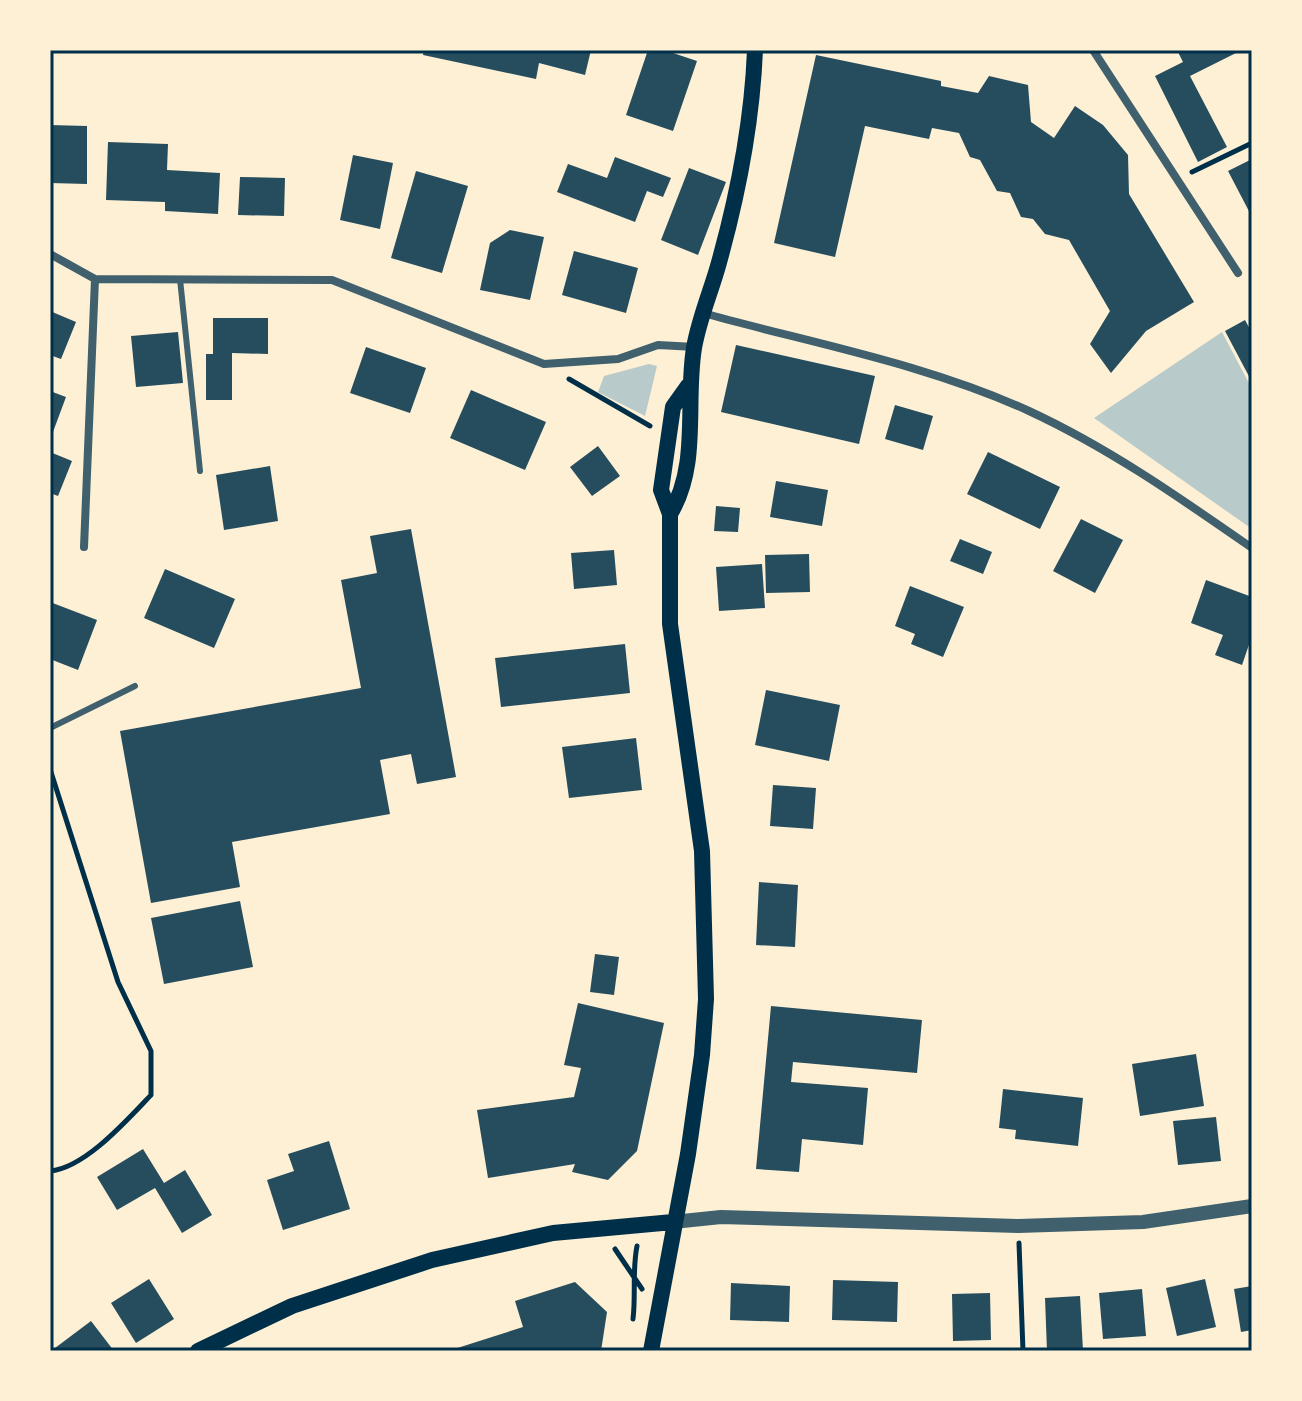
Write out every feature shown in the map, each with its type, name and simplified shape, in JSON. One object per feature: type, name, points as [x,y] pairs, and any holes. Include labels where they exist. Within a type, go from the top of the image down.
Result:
[{"type":"main road","points":[[670,514],[683,493],[693,408],[688,386],[701,312],[717,268],[745,158],[755,50]]},
{"type":"main road","points":[[651,1351],[702,1055],[706,938],[702,851],[670,624],[670,514],[661,490],[673,407],[688,386]]},
{"type":"main road","points":[[198,1351],[292,1306],[432,1260],[553,1233],[673,1222]]},
{"type":"street","points":[[1093,50],[1238,273]]},
{"type":"street","points":[[50,254],[95,279],[332,280],[544,364],[618,359],[658,345],[695,347]]},
{"type":"street","points":[[84,547],[95,279]]},
{"type":"street","points":[[701,312],[906,367],[1027,410],[1124,460],[1252,548]]},
{"type":"street","points":[[673,1222],[721,1217],[1018,1226],[1143,1222],[1252,1206]]},
{"type":"lane","points":[[180,279],[200,471]]},
{"type":"lane","points":[[50,728],[135,686]]},
{"type":"path","points":[[1179,178],[1252,143]]},
{"type":"path","points":[[544,364],[644,421],[667,440]]},
{"type":"path","points":[[50,769],[118,982],[151,1051],[151,1095],[117,1129],[78,1161],[50,1171]]},
{"type":"path","points":[[632,1324],[636,1298],[632,1273],[641,1225]]},
{"type":"path","points":[[1018,1226],[1023,1351]]},
{"type":"path","points":[[603,1248],[617,1249],[643,1291],[660,1292]]},
{"type":"shaded area","points":[[1222,332],[1252,389],[1252,529],[1094,418]]},
{"type":"shaded area","points":[[649,364],[657,366],[645,416],[598,392],[604,376]]},
{"type":"building","points":[[424,50],[591,50],[585,75],[539,63],[536,79],[423,55]]},
{"type":"building","points":[[648,50],[664,50],[697,61],[673,131],[626,115]]},
{"type":"building","points":[[1177,50],[1242,50],[1190,76],[1227,147],[1198,162],[1155,76],[1183,62]]},
{"type":"building","points":[[816,55],[941,81],[941,86],[978,93],[989,76],[1028,85],[1031,122],[1054,138],[1075,106],[1103,125],[1128,155],[1129,194],[1194,302],[1146,331],[1111,373],[1090,344],[1110,311],[1069,240],[1045,234],[1033,219],[1021,217],[1010,193],[997,191],[980,160],[970,157],[959,133],[932,128],[929,139],[865,126],[835,257],[774,243]]},
{"type":"building","points":[[50,125],[87,126],[87,184],[50,183]]},
{"type":"building","points":[[108,142],[168,144],[167,170],[220,173],[218,214],[165,211],[165,202],[106,200]]},
{"type":"building","points":[[353,155],[393,163],[380,229],[340,220]]},
{"type":"building","points":[[615,157],[671,178],[663,197],[647,191],[635,222],[557,192],[568,164],[607,178]]},
{"type":"building","points":[[1252,159],[1252,217],[1228,171]]},
{"type":"building","points":[[689,168],[726,182],[698,255],[661,240]]},
{"type":"building","points":[[416,171],[468,186],[442,273],[391,258]]},
{"type":"building","points":[[240,177],[285,178],[284,216],[238,215]]},
{"type":"building","points":[[510,230],[544,237],[530,300],[480,290],[490,243]]},
{"type":"building","points":[[574,251],[638,268],[626,313],[562,295]]},
{"type":"building","points":[[50,311],[76,322],[61,359],[50,355]]},
{"type":"building","points":[[213,318],[268,318],[268,354],[232,353],[232,400],[206,400],[206,354],[213,354]]},
{"type":"building","points":[[1245,320],[1252,333],[1252,382],[1225,331]]},
{"type":"building","points":[[178,332],[183,383],[136,387],[131,336]]},
{"type":"building","points":[[736,345],[875,376],[859,444],[721,412]]},
{"type":"building","points":[[366,347],[426,368],[410,413],[350,393]]},
{"type":"building","points":[[471,390],[546,422],[525,470],[450,438]]},
{"type":"building","points":[[50,391],[66,397],[50,440]]},
{"type":"building","points":[[895,405],[933,416],[923,450],[885,439]]},
{"type":"building","points":[[598,446],[620,476],[592,496],[570,467]]},
{"type":"building","points":[[50,452],[72,461],[58,496],[50,493]]},
{"type":"building","points":[[988,452],[1060,487],[1040,529],[967,494]]},
{"type":"building","points":[[270,466],[278,521],[224,530],[216,475]]},
{"type":"building","points":[[776,481],[828,490],[822,526],[770,517]]},
{"type":"building","points":[[716,506],[740,508],[738,532],[714,531]]},
{"type":"building","points":[[1081,519],[1123,540],[1095,593],[1053,571]]},
{"type":"building","points":[[411,529],[456,777],[417,784],[411,754],[380,760],[390,814],[232,842],[240,887],[151,903],[120,731],[361,688],[341,580],[377,573],[370,536]]},
{"type":"building","points":[[960,539],[992,552],[983,574],[950,561]]},
{"type":"building","points":[[614,550],[617,585],[574,589],[571,553]]},
{"type":"building","points":[[809,554],[810,592],[766,593],[765,555]]},
{"type":"building","points":[[762,564],[765,608],[719,611],[716,567]]},
{"type":"building","points":[[165,569],[235,599],[214,648],[144,618]]},
{"type":"building","points":[[1206,580],[1252,597],[1252,636],[1242,665],[1215,655],[1223,635],[1191,623]]},
{"type":"building","points":[[910,586],[964,607],[943,657],[911,644],[915,634],[895,626]]},
{"type":"building","points":[[50,602],[97,620],[78,670],[50,659]]},
{"type":"building","points":[[625,644],[630,693],[501,707],[495,658]]},
{"type":"building","points":[[766,690],[840,705],[829,761],[755,745]]},
{"type":"building","points":[[636,738],[642,790],[569,798],[562,747]]},
{"type":"building","points":[[773,785],[816,788],[813,829],[770,826]]},
{"type":"building","points":[[759,882],[798,885],[795,947],[756,945]]},
{"type":"building","points":[[240,901],[253,967],[164,984],[151,918]]},
{"type":"building","points":[[595,954],[619,957],[614,995],[590,992]]},
{"type":"building","points":[[578,1003],[664,1023],[637,1151],[608,1180],[572,1172],[575,1164],[488,1178],[477,1110],[574,1097],[581,1068],[564,1065]]},
{"type":"building","points":[[771,1006],[922,1020],[917,1073],[793,1062],[791,1082],[868,1088],[863,1145],[802,1139],[799,1172],[756,1169]]},
{"type":"building","points":[[1196,1054],[1204,1106],[1140,1116],[1132,1064]]},
{"type":"building","points":[[1003,1089],[1083,1098],[1078,1146],[1015,1139],[1016,1130],[999,1128]]},
{"type":"building","points":[[1216,1117],[1221,1161],[1178,1165],[1173,1121]]},
{"type":"building","points":[[329,1141],[350,1209],[283,1230],[267,1180],[294,1171],[288,1154]]},
{"type":"building","points":[[143,1149],[164,1183],[185,1170],[212,1215],[182,1233],[155,1188],[117,1210],[97,1177]]},
{"type":"building","points":[[149,1279],[174,1319],[136,1343],[111,1303]]},
{"type":"building","points":[[1205,1279],[1216,1327],[1177,1336],[1166,1288]]},
{"type":"building","points":[[833,1280],[898,1282],[897,1322],[832,1320]]},
{"type":"building","points":[[575,1282],[607,1312],[601,1351],[448,1351],[523,1327],[515,1301]]},
{"type":"building","points":[[731,1283],[790,1286],[789,1322],[730,1320]]},
{"type":"building","points":[[1252,1286],[1252,1330],[1241,1332],[1234,1289]]},
{"type":"building","points":[[1142,1289],[1146,1336],[1103,1339],[1099,1293]]},
{"type":"building","points":[[990,1293],[991,1340],[953,1341],[952,1294]]},
{"type":"building","points":[[1080,1296],[1083,1351],[1047,1351],[1045,1298]]},
{"type":"building","points":[[91,1321],[114,1351],[51,1351]]}]
